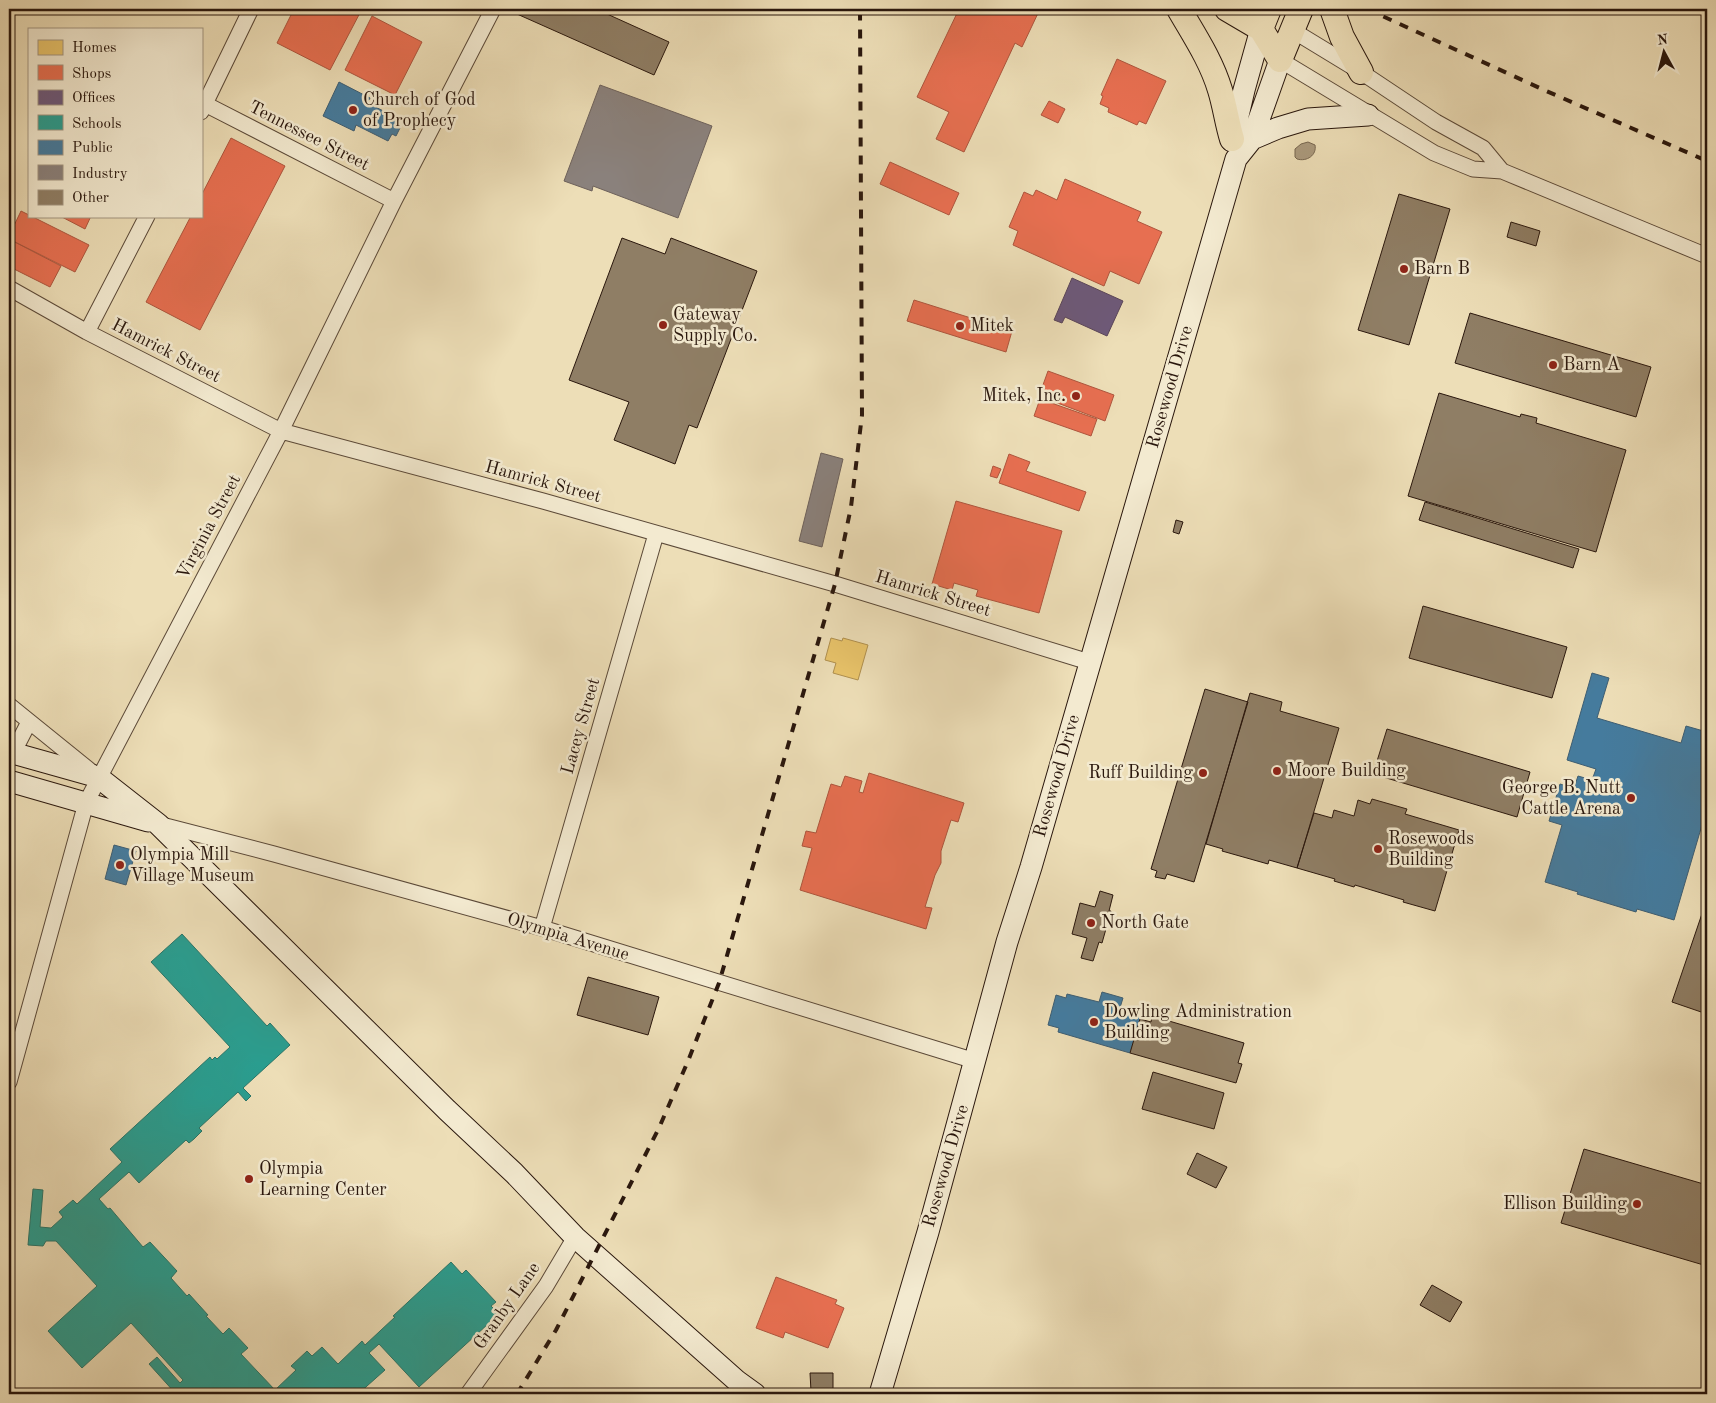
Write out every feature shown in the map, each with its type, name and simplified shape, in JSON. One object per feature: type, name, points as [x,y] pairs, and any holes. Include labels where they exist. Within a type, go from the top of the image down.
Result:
[{"type":"main road","points":[[1179,9],[1205,52],[1240,146],[1278,128],[1308,119],[1368,115]]},
{"type":"main road","points":[[1227,9],[1265,19],[1297,19]]},
{"type":"main road","points":[[1332,9],[1342,37],[1361,72]]},
{"type":"main road","points":[[1265,19],[1280,60]]},
{"type":"main road","name":"Rosewood Drive","points":[[1240,146],[1244,90],[1265,19]]},
{"type":"main road","name":"Rosewood Drive","points":[[880,1394],[976,1061],[1007,942],[1031,867],[1240,146],[1297,19]]},
{"type":"main road","name":"Olympia Avenue","points":[[11,752],[98,777],[158,824]]},
{"type":"main road","name":"Olympia Avenue","points":[[9,781],[158,824]]},
{"type":"main road","points":[[158,824],[447,1110],[514,1173],[575,1237],[737,1381],[755,1394]]},
{"type":"main road","points":[[888,1366],[892,1394]]},
{"type":"street","points":[[203,108],[251,9]]},
{"type":"street","name":"Virginia Street","points":[[9,1082],[86,803],[98,777],[282,431],[394,201],[494,9]]},
{"type":"street","points":[[1297,19],[1361,72],[1436,122],[1484,148],[1502,171]]},
{"type":"street","points":[[1280,60],[1368,115],[1434,153],[1473,169],[1502,171],[1707,256]]},
{"type":"street","name":"Tennessee Street","points":[[203,108],[394,201]]},
{"type":"street","points":[[87,332],[146,218]]},
{"type":"street","name":"Hamrick Street","points":[[9,288],[87,332],[282,431],[543,501],[836,584],[1089,662]]},
{"type":"street","name":"Lacey Street","points":[[542,928],[656,534]]},
{"type":"street","points":[[9,705],[98,777]]},
{"type":"street","points":[[11,752],[29,722]]},
{"type":"street","name":"Olympia Avenue","points":[[158,824],[542,928],[976,1061]]},
{"type":"street","name":"Granby Lane","points":[[468,1394],[546,1286],[575,1237]]},
{"type":"shaded area","points":[[1308,142],[1315,145],[1313,155],[1308,159],[1297,159],[1295,157],[1295,149],[1301,144]]},
{"type":"building: Homes","points":[[831,638],[842,641],[843,638],[868,645],[858,680],[833,673],[836,663],[825,660]]},
{"type":"building: Shops","points":[[294,9],[362,9],[330,70],[277,43]]},
{"type":"building: Shops","points":[[959,9],[1040,9],[1022,47],[1015,43],[964,152],[936,139],[949,112],[917,97]]},
{"type":"building: Shops","points":[[372,16],[422,42],[395,95],[345,70]]},
{"type":"building: Shops","points":[[1117,59],[1166,81],[1146,124],[1139,121],[1137,125],[1108,112],[1109,108],[1100,104],[1103,96],[1101,95]]},
{"type":"building: Shops","points":[[1049,101],[1065,109],[1058,123],[1041,115]]},
{"type":"building: Shops","points":[[231,138],[285,166],[200,330],[146,302],[190,218],[202,218],[202,194]]},
{"type":"building: Shops","points":[[890,162],[959,193],[949,215],[880,184]]},
{"type":"building: Shops","points":[[1065,179],[1141,212],[1137,221],[1162,232],[1139,284],[1110,271],[1104,286],[1013,245],[1018,231],[1009,227],[1024,192],[1033,196],[1036,190],[1057,200]]},
{"type":"building: Shops","points":[[21,211],[28,214],[28,218],[35,218],[89,245],[75,272],[9,239]]},
{"type":"building: Shops","points":[[64,218],[90,218],[85,229]]},
{"type":"building: Shops","points":[[9,239],[61,266],[50,287],[12,268],[9,274]]},
{"type":"building: Shops","name":"Mitek","points":[[914,300],[1012,331],[1006,352],[907,321]]},
{"type":"building: Shops","name":"Mitek, Inc.","points":[[1048,371],[1114,395],[1105,421],[1039,396]]},
{"type":"building: Shops","points":[[1040,399],[1097,419],[1091,436],[1034,416]]},
{"type":"building: Shops","points":[[1009,454],[1030,462],[1026,471],[1086,492],[1079,511],[999,483]]},
{"type":"building: Shops","points":[[993,466],[1001,469],[997,478],[990,476]]},
{"type":"building: Shops","points":[[956,501],[1062,531],[1039,613],[976,596],[978,590],[954,583],[952,590],[932,584]]},
{"type":"building: Shops","points":[[869,773],[964,803],[958,822],[951,820],[941,851],[941,863],[935,875],[925,907],[932,908],[926,929],[800,890],[812,848],[802,846],[806,831],[816,833],[831,784],[841,787],[845,776],[862,781],[859,792],[863,793]]},
{"type":"building: Shops","points":[[776,1277],[837,1300],[835,1304],[844,1308],[828,1348],[785,1332],[783,1338],[756,1328]]},
{"type":"building: Offices","points":[[1072,278],[1123,301],[1107,336],[1065,317],[1062,323],[1054,320]]},
{"type":"building: Schools","points":[[182,934],[267,1026],[270,1023],[290,1045],[243,1088],[251,1096],[246,1101],[238,1092],[199,1128],[202,1131],[194,1139],[189,1143],[186,1140],[139,1183],[129,1172],[99,1199],[108,1209],[110,1208],[143,1247],[150,1242],[177,1271],[171,1278],[187,1296],[189,1294],[223,1334],[229,1328],[248,1348],[241,1354],[275,1390],[296,1370],[291,1366],[307,1351],[312,1356],[322,1347],[338,1364],[362,1341],[365,1345],[451,1262],[462,1274],[466,1270],[496,1302],[491,1306],[499,1314],[419,1387],[379,1344],[369,1353],[385,1370],[358,1394],[197,1394],[193,1390],[190,1394],[176,1394],[149,1364],[157,1357],[180,1383],[183,1380],[131,1323],[82,1368],[48,1331],[97,1286],[56,1241],[46,1241],[43,1246],[28,1245],[33,1189],[43,1190],[40,1227],[51,1228],[63,1217],[59,1212],[73,1200],[77,1204],[122,1162],[110,1149],[210,1057],[212,1060],[215,1057],[217,1059],[230,1047],[151,962]]},
{"type":"building: Public","name":"Church of God of Prophecy","points":[[339,82],[370,98],[367,103],[400,119],[397,127],[400,128],[396,136],[392,134],[388,141],[356,125],[354,131],[323,116]]},
{"type":"building: Public","name":"George B. Nutt Cattle Arena","points":[[1592,673],[1609,678],[1597,718],[1681,743],[1686,726],[1707,732],[1707,808],[1674,920],[1637,909],[1636,912],[1545,882],[1562,825],[1549,821],[1560,784],[1574,788],[1578,776],[1592,780],[1596,769],[1567,760]]},
{"type":"building: Public","name":"Olympia Mill Village Museum","points":[[114,845],[136,851],[126,885],[105,879]]},
{"type":"building: Public","name":"Dowling Administration Building","points":[[1102,992],[1123,998],[1119,1011],[1141,1017],[1130,1053],[1058,1032],[1059,1028],[1048,1025],[1056,995],[1066,998],[1067,994],[1099,1002]]},
{"type":"building: Industry","points":[[600,85],[712,126],[678,218],[593,186],[592,191],[564,181]]},
{"type":"building: Industry","points":[[821,453],[843,459],[822,547],[799,541]]},
{"type":"building: Other","points":[[519,9],[596,9],[669,42],[654,75],[517,14]]},
{"type":"building: Other","name":"Barn B","points":[[1399,194],[1450,209],[1409,345],[1358,330]]},
{"type":"building: Other","points":[[1511,222],[1540,231],[1536,246],[1507,237]]},
{"type":"building: Other","name":"Gateway Supply Co.","points":[[622,238],[665,254],[671,238],[757,271],[697,428],[689,425],[675,464],[614,440],[629,402],[569,380]]},
{"type":"building: Other","name":"Barn A","points":[[1470,313],[1651,367],[1636,417],[1455,363]]},
{"type":"building: Other","points":[[1439,393],[1520,417],[1521,414],[1537,418],[1536,423],[1626,450],[1596,552],[1408,496]]},
{"type":"building: Other","points":[[1425,502],[1579,549],[1573,568],[1419,520]]},
{"type":"building: Other","points":[[1176,520],[1183,522],[1179,534],[1173,532]]},
{"type":"building: Other","points":[[1423,606],[1567,647],[1552,698],[1409,658]]},
{"type":"building: Other","name":"Ruff Building","points":[[1205,689],[1248,702],[1194,882],[1167,874],[1165,879],[1155,877],[1157,871],[1151,869]]},
{"type":"building: Other","name":"Moore Building","points":[[1250,693],[1282,702],[1280,711],[1339,728],[1297,868],[1269,860],[1268,864],[1222,851],[1223,849],[1206,844]]},
{"type":"building: Other","points":[[1387,729],[1530,772],[1517,817],[1373,774]]},
{"type":"building: Other","name":"Rosewoods Building","points":[[1372,799],[1407,809],[1405,814],[1459,830],[1435,911],[1297,868],[1314,813],[1332,818],[1334,810],[1354,816],[1358,800],[1370,804]]},
{"type":"building: Other","name":"North Gate","points":[[1100,891],[1113,895],[1109,911],[1111,911],[1102,943],[1099,942],[1093,961],[1081,958],[1087,938],[1072,934],[1080,903],[1095,907]]},
{"type":"building: Other","points":[[1707,899],[1707,1014],[1672,1002]]},
{"type":"building: Other","points":[[588,977],[659,997],[648,1035],[577,1015]]},
{"type":"building: Other","points":[[1152,1016],[1244,1043],[1238,1063],[1242,1064],[1236,1083],[1130,1053],[1140,1019],[1151,1022]]},
{"type":"building: Other","points":[[1153,1072],[1224,1093],[1214,1129],[1142,1109]]},
{"type":"building: Other","name":"Ellison Building","points":[[1584,1149],[1707,1185],[1707,1266],[1561,1223]]},
{"type":"building: Other","points":[[1197,1153],[1227,1167],[1216,1188],[1187,1174]]},
{"type":"building: Other","points":[[1432,1285],[1462,1302],[1450,1322],[1420,1305]]},
{"type":"building: Other","points":[[810,1373],[833,1373],[833,1394],[814,1394],[814,1391],[811,1391]]},
{"type":"railway","points":[[517,1394],[556,1330],[659,1128],[719,983],[835,584],[851,507],[862,415],[860,9]]},
{"type":"railway","points":[[1367,9],[1544,90],[1707,161]]},
{"type":"place","name":"Church of God of Prophecy","points":[[353,110]]},
{"type":"place","name":"Barn B","points":[[1404,269]]},
{"type":"place","name":"Gateway Supply Co.","points":[[663,325]]},
{"type":"place","name":"Mitek","points":[[960,326]]},
{"type":"place","name":"Barn A","points":[[1553,365]]},
{"type":"place","name":"Mitek, Inc.","points":[[1076,396]]},
{"type":"place","name":"Moore Building","points":[[1277,771]]},
{"type":"place","name":"Ruff Building","points":[[1203,773]]},
{"type":"place","name":"George B. Nutt Cattle Arena","points":[[1631,798]]},
{"type":"place","name":"Rosewoods Building","points":[[1378,849]]},
{"type":"place","name":"Olympia Mill Village Museum","points":[[120,865]]},
{"type":"place","name":"North Gate","points":[[1091,923]]},
{"type":"place","name":"Dowling Administration Building","points":[[1094,1022]]},
{"type":"place","name":"Olympia Learning Center","points":[[249,1179]]},
{"type":"place","name":"Ellison Building","points":[[1637,1204]]}]
